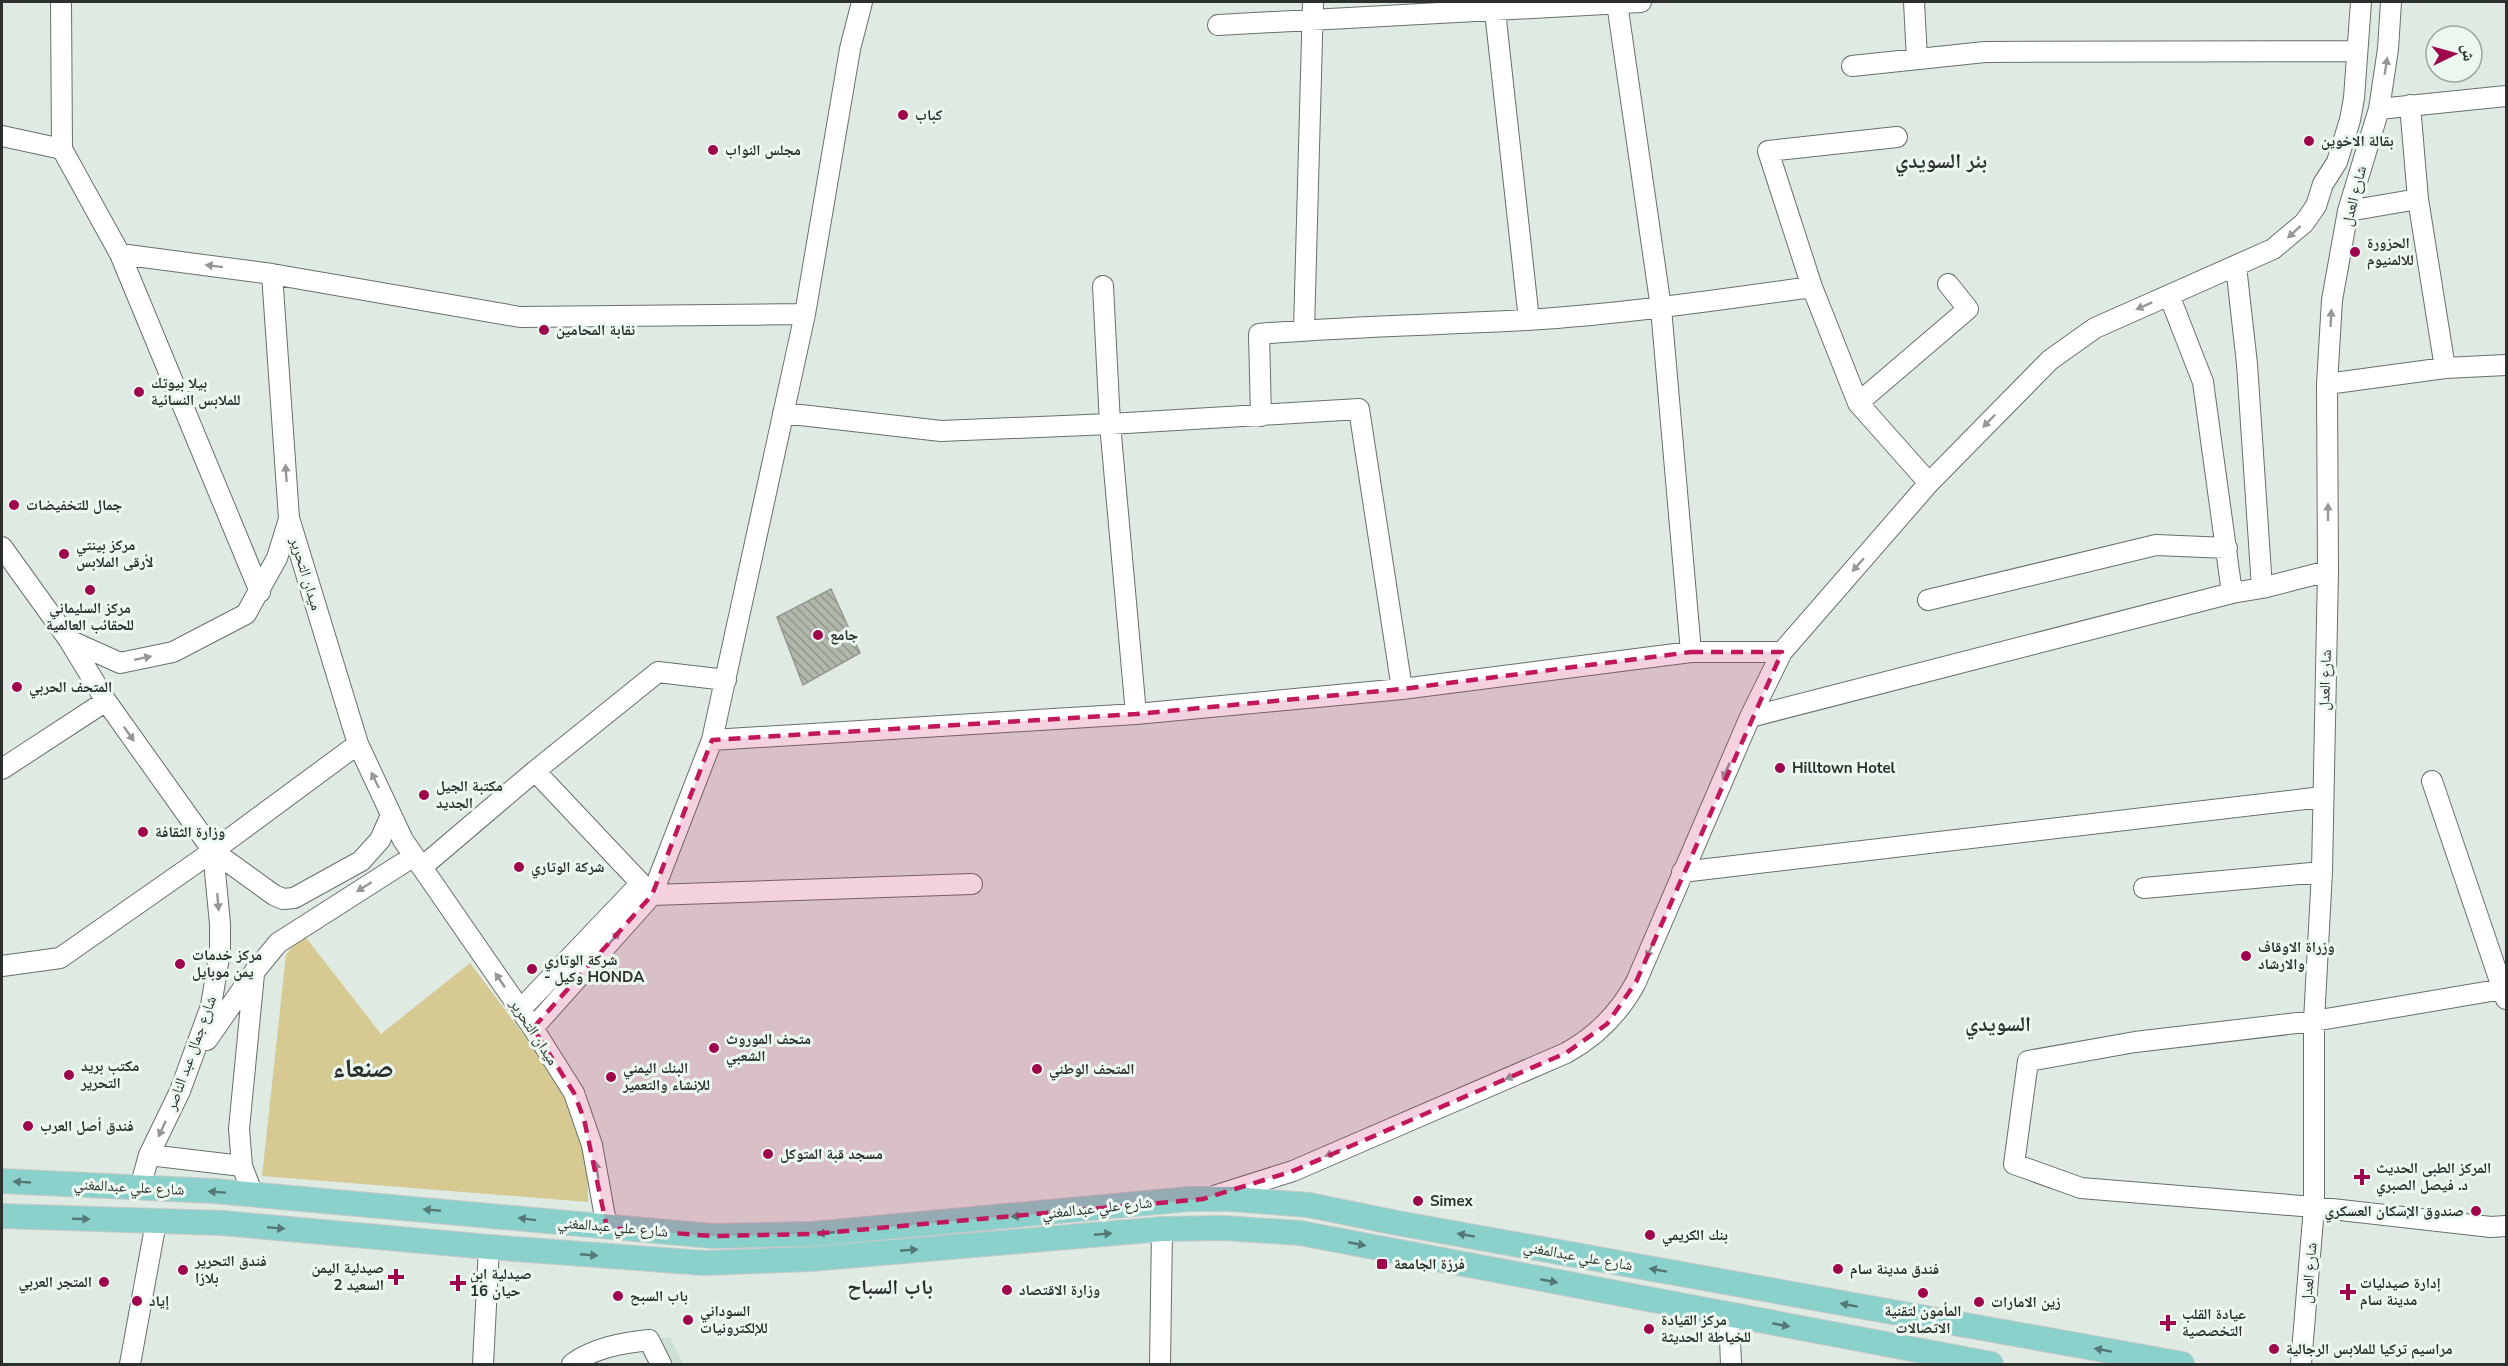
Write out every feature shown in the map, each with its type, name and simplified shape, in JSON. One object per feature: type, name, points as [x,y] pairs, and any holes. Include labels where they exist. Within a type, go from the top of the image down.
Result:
[{"type":"main road","name":"شارع علي عبدالمغني","points":[[2,1181],[253,1195],[712,1236],[812,1234],[1203,1199],[1309,1205],[1397,1223],[2182,1365]]},
{"type":"main road","points":[[1300,1233],[1309,1205]]},
{"type":"main road","name":"شارع علي عبدالمغني","points":[[2,1216],[222,1223],[489,1247],[704,1263],[811,1259],[1162,1229],[1224,1228],[1300,1233],[1991,1365]]},
{"type":"street","points":[[61,2],[62,149],[120,254],[260,592]]},
{"type":"street","points":[[533,1028],[646,889],[712,740],[805,314],[850,49],[862,2]]},
{"type":"street","points":[[1218,25],[1313,11],[1641,2]]},
{"type":"street","points":[[1914,2],[1917,59]]},
{"type":"street","name":"شارع العدل","points":[[1203,1199],[1293,1170],[1566,1053],[1581,1045],[1607,1024],[1628,997],[1750,717],[1782,652],[1929,483],[2050,360],[2095,328],[2273,249],[2289,237],[2316,206],[2324,184],[2337,162],[2350,120],[2361,2]]},
{"type":"street","name":"شارع العدل","points":[[2301,1365],[2314,1206],[2314,1021],[2322,872],[2328,571],[2327,384],[2332,300],[2348,212],[2379,109],[2388,49],[2391,2]]},
{"type":"street","points":[[1617,3],[1661,308],[1690,652]]},
{"type":"street","points":[[1495,6],[1529,320]]},
{"type":"street","points":[[1304,330],[1313,11]]},
{"type":"street","points":[[1852,66],[1985,52],[2357,51]]},
{"type":"street","points":[[2379,109],[2506,96]]},
{"type":"street","points":[[2410,105],[2418,199],[2445,368]]},
{"type":"street","points":[[2,136],[62,149]]},
{"type":"street","points":[[1897,137],[1768,151],[1812,287],[1858,403],[1929,483]]},
{"type":"street","points":[[2348,212],[2418,199]]},
{"type":"street","points":[[120,254],[272,274],[520,317],[805,314]]},
{"type":"street","points":[[2236,266],[2247,364],[2262,588]]},
{"type":"street","name":"ميدان التحرير","points":[[272,274],[289,518],[358,744],[403,840],[533,1028],[574,1093],[584,1119],[598,1172],[607,1228]]},
{"type":"street","points":[[1858,403],[1968,309],[1948,284]]},
{"type":"street","points":[[1103,286],[1110,424],[1136,714]]},
{"type":"street","points":[[1261,416],[1259,334],[1529,320],[1661,308],[1812,287]]},
{"type":"street","points":[[2169,295],[2203,382],[2232,593]]},
{"type":"street","points":[[2327,384],[2445,368],[2506,365]]},
{"type":"street","points":[[783,413],[941,431],[1110,424],[1359,409],[1402,689]]},
{"type":"street","points":[[69,640],[120,663],[173,652],[246,614],[277,558],[289,518]]},
{"type":"street","points":[[1928,600],[2156,545],[2227,548]]},
{"type":"street","name":"شارع جمال عبد الناصر","points":[[2,547],[69,640],[106,701],[213,852],[220,924],[217,979],[212,1006],[149,1155],[140,1188]]},
{"type":"street","points":[[1750,717],[2232,593],[2262,588],[2328,571]]},
{"type":"street","points":[[712,740],[1136,714],[1402,689],[1690,652],[1782,652]]},
{"type":"street","points":[[189,1065],[255,971],[278,943],[293,932],[418,862],[658,672],[726,680]]},
{"type":"street","points":[[2,769],[106,701]]},
{"type":"street","points":[[2,966],[60,958],[213,852],[358,744]]},
{"type":"street","points":[[535,771],[646,889]]},
{"type":"street","points":[[2432,781],[2505,995],[2136,1042],[2028,1061],[2014,1164],[2081,1188],[2314,1206],[2491,1227],[2506,1226]]},
{"type":"street","points":[[1682,873],[2322,797]]},
{"type":"street","points":[[213,852],[274,895],[283,899],[294,898],[361,861],[380,840],[391,815]]},
{"type":"street","points":[[2144,888],[2322,872]]},
{"type":"street","points":[[520,1010],[646,889],[972,884]]},
{"type":"street","points":[[253,1195],[242,1166],[240,1107],[255,971]]},
{"type":"street","points":[[149,1155],[242,1166]]},
{"type":"street","points":[[130,1365],[156,1222]]},
{"type":"street","points":[[1160,1365],[1162,1229]]},
{"type":"street","points":[[483,1365],[489,1247]]},
{"type":"street","points":[[1729,1315],[1731,1365]]},
{"type":"street","points":[[576,1361],[620,1343],[649,1340],[661,1365]]},
{"type":"highlighted area","points":[[1691,652],[1782,652],[1636,982],[1607,1024],[1566,1053],[1293,1171],[1203,1199],[812,1234],[712,1236],[607,1228],[584,1119],[574,1093],[533,1028],[652,895],[712,740],[1136,714],[1402,689]]},
{"type":"shaded area","points":[[303,934],[381,1034],[470,963],[566,1091],[587,1147],[588,1202],[262,1176],[286,955]]},
{"type":"shaded area","points":[[670,1337],[683,1364],[647,1364],[636,1341]]},
{"type":"building","name":"جامع","points":[[831,589],[860,653],[803,685],[777,617]]},
{"type":"place","name":"كباب","points":[[903,115]]},
{"type":"place","name":"بقالة الاخوين","points":[[2309,141]]},
{"type":"place","name":"مجلس النواب","points":[[713,150]]},
{"type":"place","name":"الحزورة للالمنيوم","points":[[2355,252]]},
{"type":"place","name":"نقابة المحامين","points":[[544,330]]},
{"type":"place","name":"بيلا بيوتك للملابس النسائية","points":[[139,392]]},
{"type":"place","name":"جمال للتخفيضات","points":[[14,505]]},
{"type":"place","name":"مركز بينتي لأرقى الملابس","points":[[64,554]]},
{"type":"place","name":"مركز السليماني للحقائب العالمية","points":[[90,590]]},
{"type":"place","name":"جامع","points":[[818,635]]},
{"type":"place","name":"المتحف الحربي","points":[[17,687]]},
{"type":"place","name":"Hilltown Hotel","points":[[1780,768]]},
{"type":"place","name":"مكتبة الجيل الجديد","points":[[424,795]]},
{"type":"place","name":"وزارة الثقافة","points":[[143,832]]},
{"type":"place","name":"شركة الوتاري","points":[[519,867]]},
{"type":"place","name":"وزراة الاوقاف والارشاد","points":[[2246,956]]},
{"type":"place","name":"مركز خدمات يمن موبايل","points":[[180,964]]},
{"type":"place","name":"شركة الوتاري - وكيل HONDA","points":[[532,969]]},
{"type":"place","name":"متحف الموروث الشعبي","points":[[714,1048]]},
{"type":"place","name":"المتحف الوطني","points":[[1037,1069]]},
{"type":"place","name":"مكتب بريد التحرير","points":[[69,1075]]},
{"type":"place","name":"البنك اليمني للإنشاء والتعمير","points":[[611,1077]]},
{"type":"place","name":"فندق أصل العرب","points":[[28,1126]]},
{"type":"place","name":"مسجد قبة المتوكل","points":[[768,1154]]},
{"type":"place","name":"المركز الطبي الحديث د. فيصل الصبري","points":[[2362,1177]]},
{"type":"place","name":"Simex","points":[[1418,1201]]},
{"type":"place","name":"صندوق الإسكان العسكري","points":[[2476,1211]]},
{"type":"place","name":"بنك الكريمي","points":[[1650,1235]]},
{"type":"place","name":"فرزة الجامعة","points":[[1382,1264]]},
{"type":"place","name":"فندق مدينة سام","points":[[1838,1269]]},
{"type":"place","name":"فندق التحرير بلازا","points":[[183,1270]]},
{"type":"place","name":"صيدلية اليمن السعيد 2","points":[[396,1277]]},
{"type":"place","name":"المتجر العربي","points":[[104,1282]]},
{"type":"place","name":"صيدلية ابن حيان 16","points":[[458,1283]]},
{"type":"place","name":"وزارة الاقتصاد","points":[[1007,1290]]},
{"type":"place","name":"إدارة صيدليات مدينة سام","points":[[2348,1292]]},
{"type":"place","name":"المأمون لتقنية الاتصالات","points":[[1923,1293]]},
{"type":"place","name":"باب السبح","points":[[618,1296]]},
{"type":"place","name":"إياد","points":[[137,1301]]},
{"type":"place","name":"زين الامارات","points":[[1979,1302]]},
{"type":"place","name":"السوداني للإلكترونيات","points":[[688,1320]]},
{"type":"place","name":"عيادة القلب التخصصية","points":[[2168,1323]]},
{"type":"place","name":"مركز القيادة للخياطة الحديثة","points":[[1649,1329]]},
{"type":"place","name":"مراسيم تركيا للملابس الرجالية","points":[[2274,1349]]},
{"type":"district","name":"بئر السويدي","points":[[1941,161]]},
{"type":"district","name":"السويدي","points":[[1998,1024]]},
{"type":"district","name":"صنعاء","points":[[363,1068]]},
{"type":"district","name":"باب السباح","points":[[890,1287]]}]
